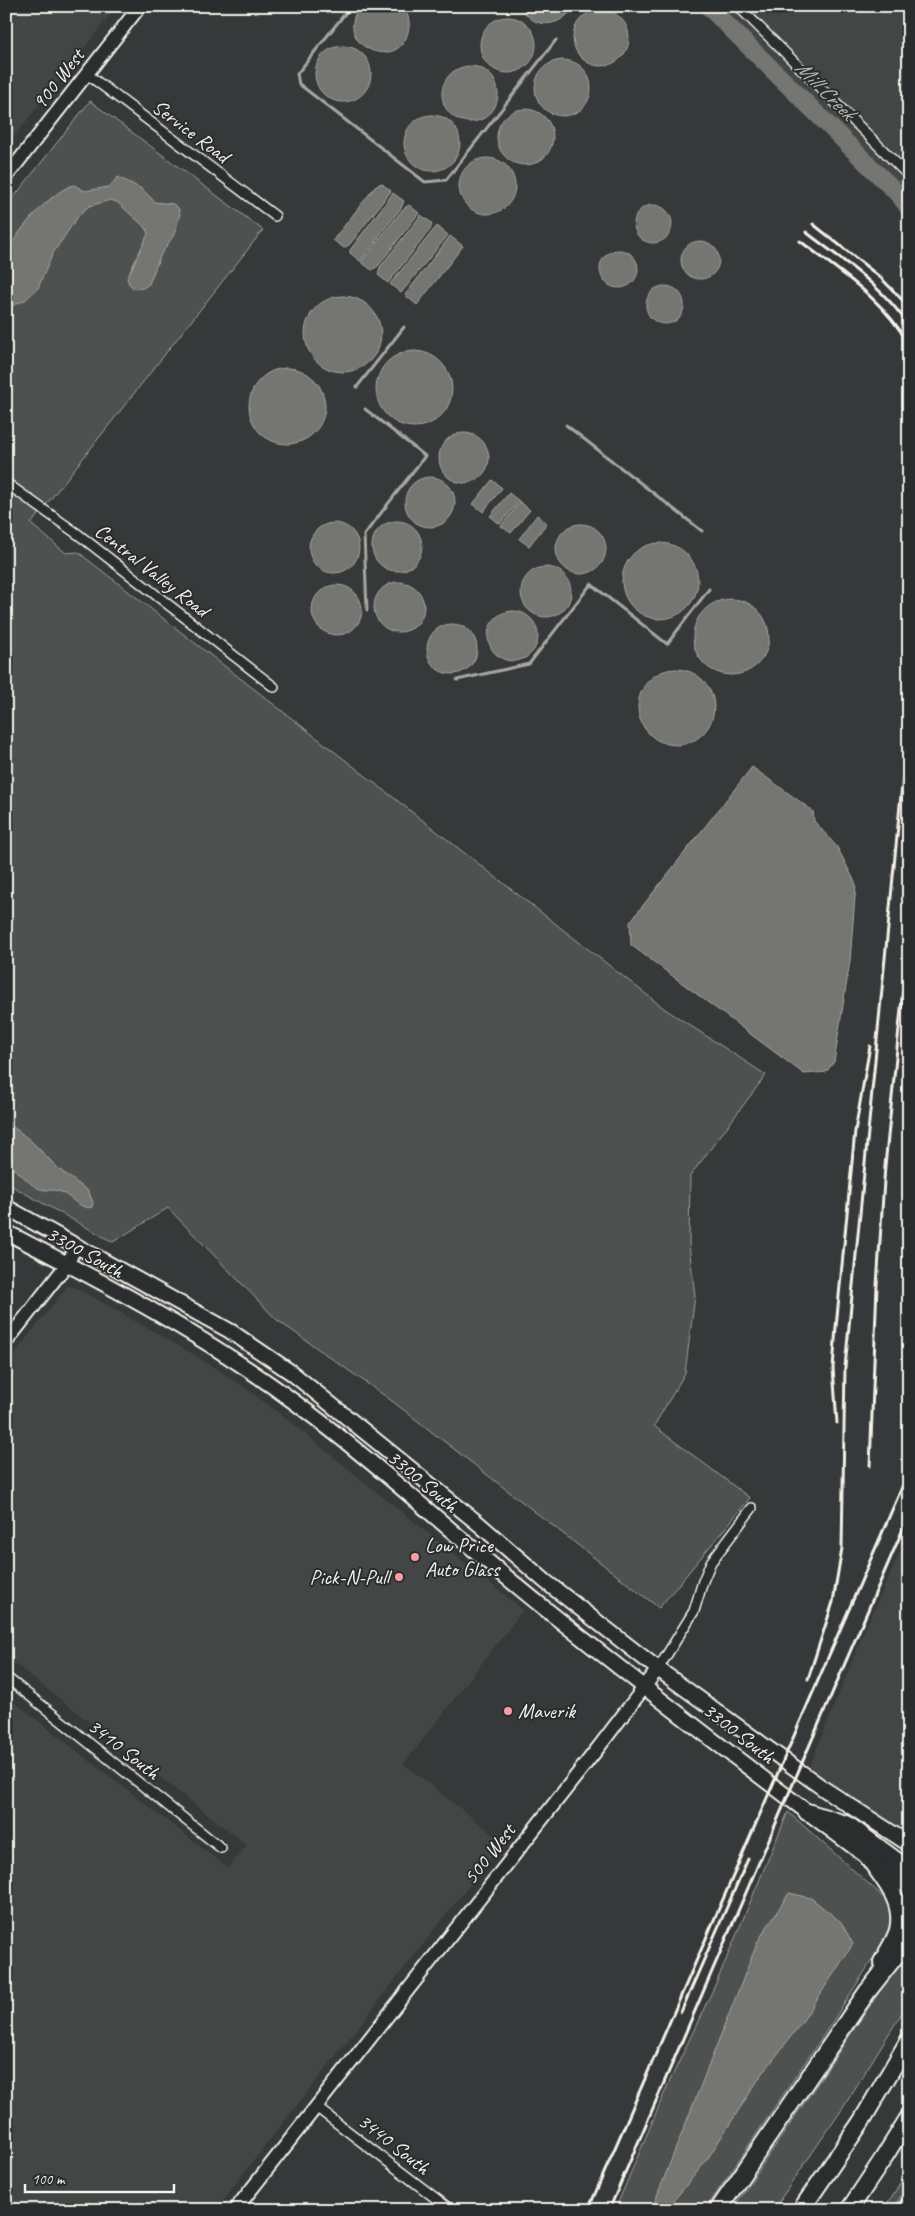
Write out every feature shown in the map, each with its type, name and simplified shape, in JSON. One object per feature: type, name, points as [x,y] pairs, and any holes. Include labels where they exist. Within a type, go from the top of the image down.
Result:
[{"type":"highway","points":[[807,1812],[848,1825],[909,1870]]},
{"type":"highway","points":[[867,1992],[898,1931],[899,1912],[895,1896],[868,1857]]},
{"type":"highway","points":[[718,2210],[867,1992],[897,1954],[909,1944]]},
{"type":"highway","points":[[802,2210],[861,2122],[909,2040]]},
{"type":"highway","points":[[849,2210],[909,2117]]},
{"type":"highway","points":[[906,2210],[909,2206]]},
{"type":"main road","name":"900 West","points":[[6,177],[140,6]]},
{"type":"main road","name":"3300 South","points":[[6,1207],[230,1331],[292,1373],[479,1524],[546,1582],[658,1669],[824,1788],[909,1844]]},
{"type":"main road","name":"3300 South","points":[[6,1232],[67,1264],[218,1350],[271,1386],[340,1438],[543,1607],[807,1812],[909,1888]]},
{"type":"main road","points":[[6,1342],[67,1264],[77,1245]]},
{"type":"main road","name":"500 West","points":[[235,2210],[658,1669]]},
{"type":"street","points":[[738,6],[909,176]]},
{"type":"street","name":"Service Road","points":[[87,74],[275,216]]},
{"type":"street","name":"Central Valley Road","points":[[6,482],[79,535],[274,687]]},
{"type":"street","name":"500 West","points":[[658,1669],[694,1611],[703,1581],[712,1562],[752,1508]]},
{"type":"street","name":"3410 South","points":[[6,1677],[221,1848]]},
{"type":"street","name":"3440 South","points":[[316,2106],[451,2210]]},
{"type":"shaded area","points":[[6,6],[117,6],[6,147]]},
{"type":"shaded area","points":[[360,6],[402,6],[406,12],[409,25],[402,45],[392,51],[381,53],[369,49],[360,42],[354,32],[353,20]]},
{"type":"shaded area","points":[[521,6],[574,6],[562,19],[547,24],[532,20]]},
{"type":"shaded area","points":[[722,6],[909,6],[909,194],[880,169]]},
{"type":"shaded area","points":[[596,10],[606,10],[621,18],[627,27],[629,38],[627,49],[621,58],[606,66],[596,66],[585,61],[578,54],[573,43],[573,33],[578,22],[585,15]]},
{"type":"shaded area","points":[[503,17],[513,17],[528,25],[534,34],[536,45],[534,56],[528,65],[513,73],[503,73],[492,68],[485,61],[480,50],[480,40],[485,29],[492,22]]},
{"type":"shaded area","points":[[338,46],[348,46],[363,54],[369,63],[371,74],[369,85],[363,94],[348,102],[338,102],[327,97],[320,90],[315,79],[315,69],[320,58],[327,51]]},
{"type":"shaded area","points":[[558,60],[568,60],[583,68],[589,77],[591,88],[589,99],[583,108],[568,116],[558,116],[547,111],[540,104],[535,93],[535,83],[540,72],[547,65]]},
{"type":"shaded area","points":[[465,66],[475,66],[490,74],[496,83],[498,94],[496,105],[490,114],[475,122],[465,122],[454,117],[447,110],[442,99],[442,89],[447,78],[454,71]]},
{"type":"shaded area","points":[[90,101],[263,230],[31,524],[66,553],[78,552],[665,1009],[766,1075],[690,1176],[689,1245],[695,1296],[685,1373],[654,1426],[750,1498],[659,1608],[392,1401],[277,1320],[168,1208],[113,1242],[6,1183],[6,207]]},
{"type":"shaded area","points":[[520,109],[530,109],[545,117],[551,126],[553,137],[551,148],[545,157],[530,165],[520,165],[509,160],[502,153],[497,142],[497,132],[502,121],[509,114]]},
{"type":"shaded area","points":[[427,115],[437,115],[452,123],[458,132],[460,143],[458,154],[452,163],[437,171],[427,171],[416,166],[409,159],[404,148],[404,138],[409,127],[416,120]]},
{"type":"shaded area","points":[[487,158],[498,160],[507,166],[513,175],[515,186],[513,197],[507,206],[498,212],[487,214],[476,212],[467,206],[461,197],[459,186],[461,175],[467,166],[476,160]]},
{"type":"shaded area","points":[[118,177],[142,189],[155,202],[173,204],[178,208],[180,214],[175,233],[160,256],[149,284],[143,288],[135,289],[129,284],[127,278],[148,234],[146,228],[117,202],[110,200],[89,206],[79,215],[53,253],[38,288],[25,300],[6,309],[6,258],[15,238],[34,215],[44,204],[65,188],[74,185],[85,191],[109,187]]},
{"type":"shaded area","points":[[381,183],[391,191],[350,244],[344,248],[333,240],[375,187]]},
{"type":"shaded area","points":[[393,193],[404,201],[401,208],[360,261],[350,253],[350,250]]},
{"type":"shaded area","points":[[409,205],[419,213],[378,266],[372,270],[361,262],[403,209]]},
{"type":"shaded area","points":[[653,205],[667,210],[672,224],[667,238],[653,243],[639,238],[634,224],[639,210]]},
{"type":"shaded area","points":[[421,215],[432,223],[430,230],[388,283],[378,275],[380,267]]},
{"type":"shaded area","points":[[437,226],[448,235],[401,293],[390,284]]},
{"type":"shaded area","points":[[450,236],[463,246],[417,305],[405,295]]},
{"type":"shaded area","points":[[700,241],[714,246],[719,260],[714,274],[700,279],[686,274],[681,260],[686,246]]},
{"type":"shaded area","points":[[619,250],[633,255],[638,269],[633,283],[619,288],[605,283],[600,269],[605,255]]},
{"type":"shaded area","points":[[665,286],[679,291],[684,305],[679,319],[665,324],[651,319],[646,305],[651,291]]},
{"type":"shaded area","points":[[343,296],[358,299],[370,307],[378,319],[381,334],[378,349],[370,361],[358,369],[343,372],[328,369],[316,361],[308,349],[305,334],[308,319],[316,307],[328,299]]},
{"type":"shaded area","points":[[414,351],[429,354],[441,362],[449,374],[452,389],[449,404],[441,416],[429,424],[414,427],[399,424],[387,416],[379,404],[376,389],[379,374],[387,362],[399,354]]},
{"type":"shaded area","points":[[287,368],[302,371],[314,379],[322,391],[325,406],[322,421],[314,433],[302,441],[287,444],[272,441],[260,433],[252,421],[249,406],[252,391],[260,379],[272,371]]},
{"type":"shaded area","points":[[464,433],[473,435],[484,444],[489,458],[487,467],[478,478],[464,483],[455,481],[444,472],[439,458],[441,449],[450,438]]},
{"type":"shaded area","points":[[430,477],[439,479],[450,488],[455,502],[453,511],[444,522],[430,527],[421,525],[410,516],[405,502],[407,493],[416,482]]},
{"type":"shaded area","points":[[492,480],[502,488],[483,512],[473,504]]},
{"type":"shaded area","points":[[509,493],[519,501],[500,524],[490,516]]},
{"type":"shaded area","points":[[520,502],[530,510],[511,533],[501,526]]},
{"type":"shaded area","points":[[537,515],[547,523],[529,546],[519,539]]},
{"type":"shaded area","points":[[397,521],[406,523],[417,532],[422,546],[420,555],[411,566],[397,571],[388,569],[377,560],[372,546],[374,537],[383,526]]},
{"type":"shaded area","points":[[334,523],[343,525],[354,534],[359,548],[357,557],[348,568],[334,573],[325,571],[314,562],[309,548],[311,539],[320,528]]},
{"type":"shaded area","points":[[581,524],[595,528],[602,535],[606,549],[602,563],[595,570],[581,574],[567,570],[560,563],[556,549],[560,535],[567,528]]},
{"type":"shaded area","points":[[660,543],[675,546],[687,554],[695,566],[698,581],[695,596],[687,608],[675,616],[660,619],[645,616],[633,608],[625,596],[622,581],[625,566],[633,554],[645,546]]},
{"type":"shaded area","points":[[546,567],[560,571],[567,578],[571,592],[567,606],[560,613],[546,617],[532,613],[525,606],[521,592],[525,578],[532,571]]},
{"type":"shaded area","points":[[399,582],[413,586],[420,593],[424,607],[420,621],[413,628],[399,632],[385,628],[378,621],[374,607],[378,593],[385,586]]},
{"type":"shaded area","points":[[337,585],[346,587],[357,596],[362,610],[360,619],[351,630],[337,635],[328,633],[317,624],[312,610],[314,601],[323,590]]},
{"type":"shaded area","points":[[731,599],[746,602],[758,610],[766,622],[769,637],[766,652],[758,664],[746,672],[731,675],[716,672],[704,664],[696,652],[693,637],[696,622],[704,610],[716,602]]},
{"type":"shaded area","points":[[513,611],[527,615],[534,622],[538,636],[534,650],[527,657],[513,661],[499,657],[492,650],[488,636],[492,622],[499,615]]},
{"type":"shaded area","points":[[452,624],[461,626],[472,635],[477,649],[475,658],[466,669],[452,674],[443,672],[432,663],[427,649],[429,640],[438,629]]},
{"type":"shaded area","points":[[676,669],[691,672],[703,680],[711,692],[714,707],[711,722],[703,734],[691,742],[676,745],[661,742],[649,734],[641,722],[638,707],[641,692],[649,680],[661,672]]},
{"type":"shaded area","points":[[752,767],[813,811],[814,821],[837,847],[856,884],[850,961],[834,1062],[826,1072],[804,1074],[631,945],[630,922]]},
{"type":"shaded area","points":[[6,1118],[13,1127],[30,1140],[60,1170],[88,1191],[93,1202],[92,1207],[84,1207],[58,1191],[38,1188],[16,1170],[6,1166]]},
{"type":"shaded area","points":[[68,1286],[74,1287],[191,1353],[241,1385],[279,1413],[523,1610],[404,1764],[503,1842],[215,2210],[6,2210],[6,1696],[228,1868],[247,1845],[6,1657],[6,1364]]},
{"type":"shaded area","points":[[909,1532],[909,1836],[809,1768],[863,1634]]},
{"type":"shaded area","points":[[788,1812],[885,1900],[887,1899],[892,1919],[887,1937],[831,2024],[705,2210],[615,2210],[667,2087],[717,1981]]},
{"type":"shaded area","points":[[789,1893],[811,1898],[841,1922],[853,1944],[802,2022],[760,2077],[706,2161],[666,2210],[653,2206],[758,1941]]},
{"type":"shaded area","points":[[909,1953],[908,2003],[841,2111],[773,2210],[732,2210],[894,1970]]},
{"type":"shaded area","points":[[909,2170],[909,2181],[893,2210],[883,2210]]},
{"type":"waterway","points":[[351,6],[297,74],[299,84],[425,182],[446,180],[556,40]]},
{"type":"waterway","name":"Mill Creek","points":[[708,6],[900,196],[909,208]]},
{"type":"waterway","points":[[357,387],[404,327]]},
{"type":"waterway","points":[[365,409],[425,456],[364,535],[367,610]]},
{"type":"waterway","points":[[566,425],[702,531]]},
{"type":"waterway","points":[[457,680],[529,664],[591,584],[667,644],[709,589]]},
{"type":"railway","points":[[813,224],[881,278],[909,307]]},
{"type":"railway","points":[[806,232],[875,287],[899,312],[909,326]]},
{"type":"railway","points":[[800,241],[874,300],[899,329],[909,345]]},
{"type":"railway","points":[[808,1679],[833,1602],[842,1548],[845,1367],[905,754]]},
{"type":"railway","points":[[870,1466],[877,1285],[885,1166],[909,930]]},
{"type":"railway","points":[[837,1423],[833,1368],[836,1327],[855,1131],[870,1046]]},
{"type":"railway","points":[[588,2210],[909,1471]]},
{"type":"railway","points":[[609,2210],[909,1515]]},
{"type":"railway","points":[[681,2012],[748,1859]]},
{"type":"place","name":"Low Price Auto Glass","points":[[415,1557]]},
{"type":"place","name":"Pick-N-Pull","points":[[399,1577]]},
{"type":"place","name":"Maverik","points":[[508,1711]]}]
